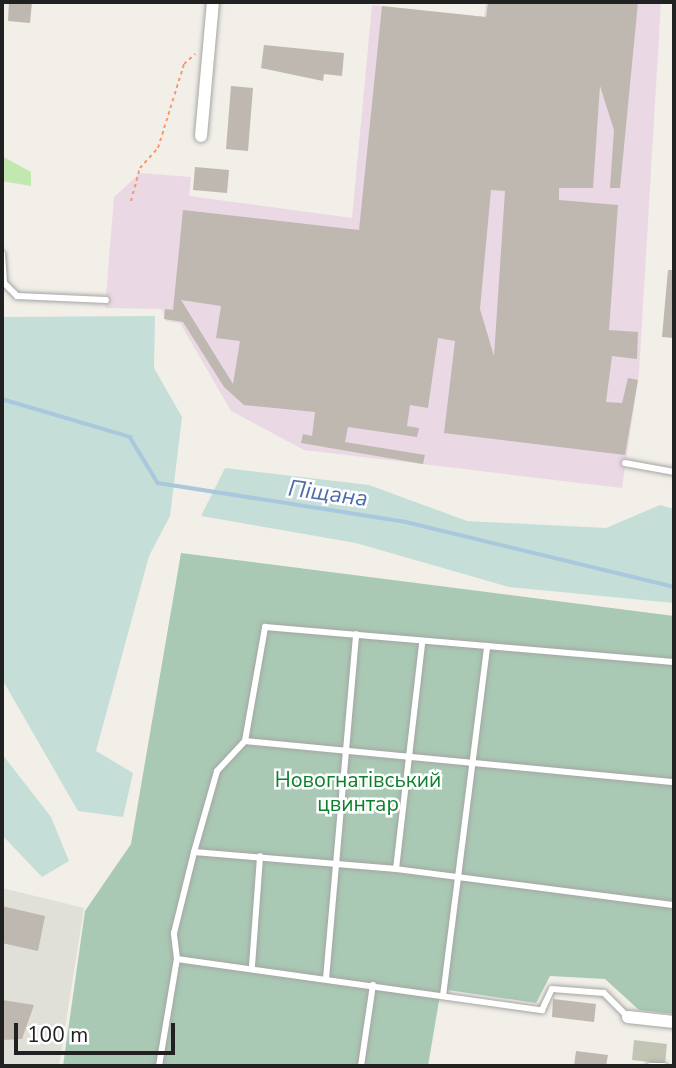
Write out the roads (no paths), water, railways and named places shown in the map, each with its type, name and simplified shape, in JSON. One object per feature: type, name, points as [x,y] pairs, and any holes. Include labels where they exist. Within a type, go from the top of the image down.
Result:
[{"type":"street","points":[[201,136],[212,2]]},
{"type":"street","points":[[628,1017],[674,1021]]},
{"type":"lane","points":[[2,254],[4,283],[17,296],[106,300]]},
{"type":"lane","points":[[625,463],[674,472]]},
{"type":"lane","points":[[159,1066],[177,960],[174,933],[217,771],[245,741],[265,626],[422,643],[674,662]]},
{"type":"lane","points":[[326,979],[356,634]]},
{"type":"lane","points":[[396,869],[422,643]]},
{"type":"lane","points":[[443,996],[475,761],[487,646]]},
{"type":"lane","points":[[245,741],[345,752],[410,754],[674,782]]},
{"type":"lane","points":[[194,852],[396,869],[674,905]]},
{"type":"lane","points":[[252,966],[260,856]]},
{"type":"lane","points":[[177,960],[252,966],[542,1010],[552,989],[604,993],[628,1017]]},
{"type":"lane","points":[[361,1066],[373,985]]},
{"type":"lane","points":[[650,1066],[664,1066]]},
{"type":"waterway","name":"Піщана","points":[[2,399],[130,437],[158,483],[406,522],[674,587]]},
{"type":"park label","name":"Новогнатівський цвинтар","points":[[358,792]]}]
